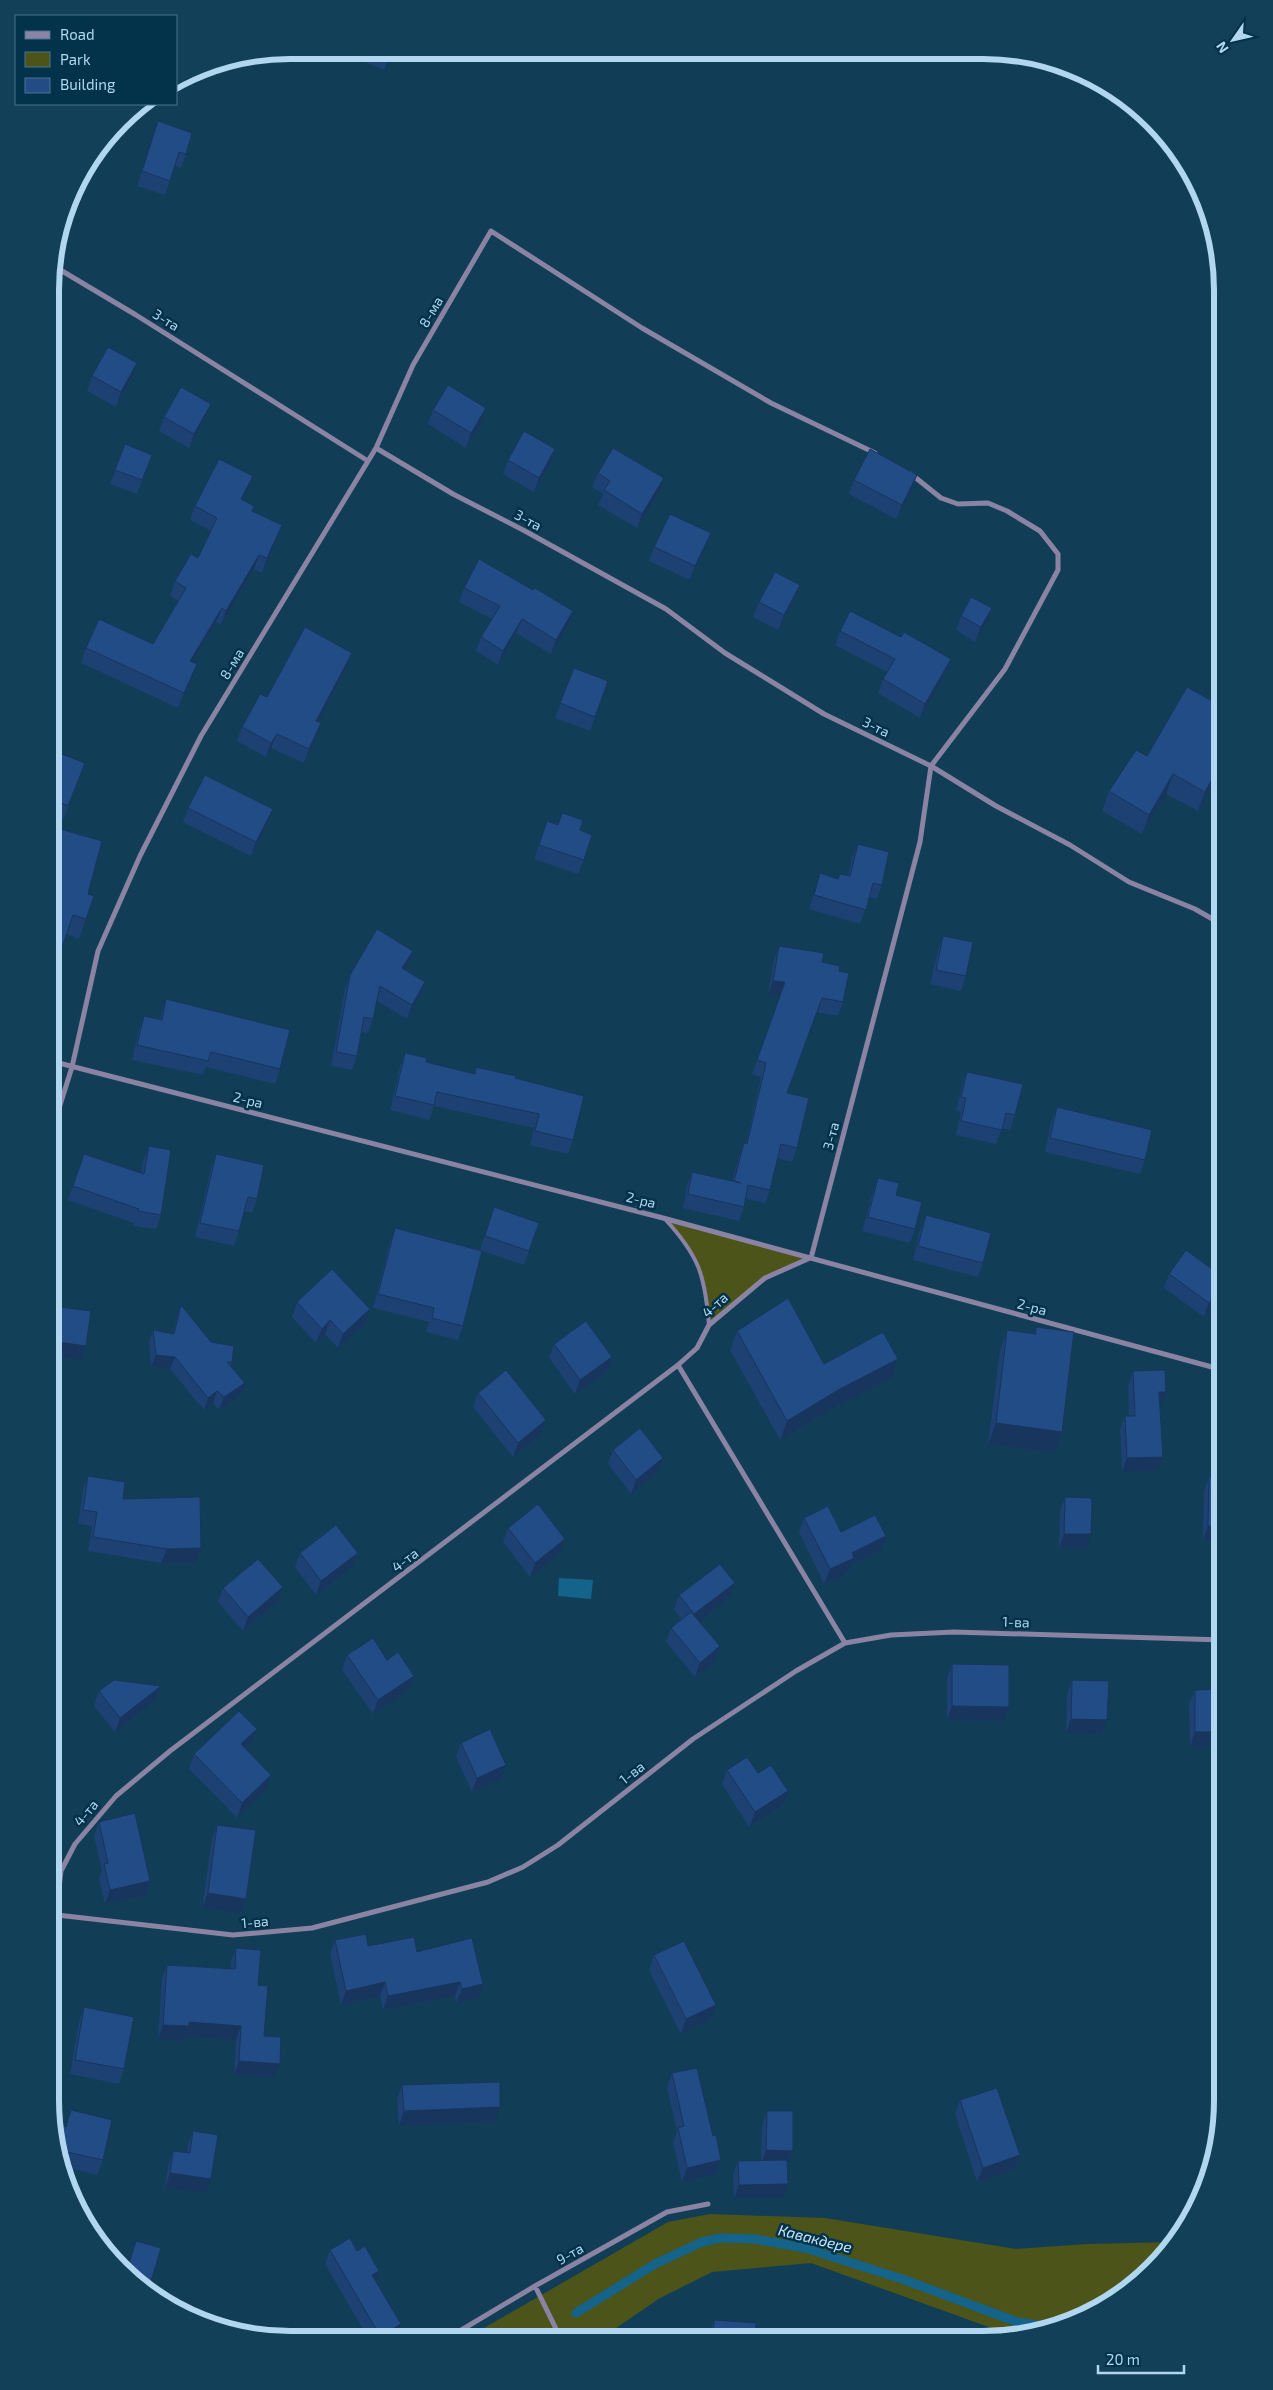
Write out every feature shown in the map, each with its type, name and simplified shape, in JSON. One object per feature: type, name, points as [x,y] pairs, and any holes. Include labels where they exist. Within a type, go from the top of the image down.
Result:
[{"type":"street","name":"8-ма","points":[[59,1108],[72,1067],[98,951],[140,856],[201,736],[376,448],[413,365],[491,231],[642,328],[771,403],[885,458]]},
{"type":"street","name":"3-та","points":[[60,270],[136,315],[368,461]]},
{"type":"street","name":"3-та","points":[[376,448],[453,494],[525,531],[666,609],[725,653],[824,714],[931,766],[920,842],[811,1258]]},
{"type":"street","points":[[909,472],[942,498],[958,504],[988,503],[1007,511],[1040,531],[1058,554],[1058,570],[1005,669],[931,766],[996,806],[1070,845],[1129,882],[1194,909],[1214,920]]},
{"type":"street","name":"2-ра","points":[[59,1063],[663,1218],[1214,1368]]},
{"type":"street","name":"4-та","points":[[59,1893],[61,1871],[75,1844],[116,1796],[170,1751],[678,1365],[697,1348],[708,1325],[765,1278],[811,1258]]},
{"type":"street","points":[[678,1365],[845,1643]]},
{"type":"street","name":"1-ва","points":[[59,1915],[233,1935],[312,1928],[488,1882],[523,1867],[558,1845],[693,1739],[796,1670],[845,1643],[890,1635],[954,1632],[1214,1640]]},
{"type":"street","name":"9-та","points":[[460,2331],[535,2286],[667,2212],[708,2204]]},
{"type":"street","points":[[535,2286],[557,2331]]},
{"type":"lane","points":[[663,1218],[686,1242],[701,1273],[708,1325]]},
{"type":"green space","points":[[663,1218],[811,1258],[765,1278],[709,1325],[701,1278],[692,1255]]},
{"type":"green space","points":[[710,2214],[825,2218],[1016,2249],[1086,2244],[1165,2242],[1136,2274],[1099,2300],[1072,2314],[1057,2319],[1028,2327],[999,2331],[811,2263],[712,2272],[660,2298],[612,2331],[479,2331],[668,2222]]},
{"type":"water","points":[[559,1578],[593,1580],[591,1599],[558,1596]]},
{"type":"building","points":[[158,121],[192,133],[186,154],[179,152],[170,181],[142,171]]},
{"type":"building","points":[[108,347],[137,363],[121,392],[92,376]]},
{"type":"building","points":[[448,385],[486,408],[471,433],[433,410]]},
{"type":"building","points":[[181,387],[211,404],[194,434],[164,417]]},
{"type":"building","points":[[524,431],[555,449],[539,478],[508,460]]},
{"type":"building","points":[[125,444],[152,455],[142,480],[115,470]]},
{"type":"building","points":[[613,448],[664,478],[642,514],[604,490],[610,481],[598,473]]},
{"type":"building","points":[[870,449],[917,475],[902,505],[854,480]]},
{"type":"building","points":[[219,459],[253,476],[241,499],[254,506],[252,511],[282,525],[267,558],[259,555],[226,611],[222,608],[190,661],[197,664],[184,693],[86,648],[99,619],[153,644],[186,588],[175,581],[191,554],[198,558],[217,518],[195,506]]},
{"type":"building","points":[[670,514],[711,533],[695,566],[654,547]]},
{"type":"building","points":[[479,559],[533,590],[535,588],[573,611],[556,640],[522,619],[503,651],[481,637],[500,606],[464,588]]},
{"type":"building","points":[[775,572],[800,585],[784,615],[759,602]]},
{"type":"building","points":[[971,597],[992,608],[981,627],[961,616]]},
{"type":"building","points":[[850,611],[901,637],[904,632],[951,659],[925,704],[883,679],[895,659],[840,631]]},
{"type":"building","points":[[305,627],[352,653],[316,721],[321,723],[309,749],[277,734],[271,743],[242,727],[260,694],[267,697]]},
{"type":"building","points":[[574,668],[608,681],[595,717],[560,703]]},
{"type":"building","points":[[1187,687],[1214,702],[1214,776],[1205,792],[1173,774],[1149,815],[1109,791],[1136,750],[1147,756]]},
{"type":"building","points":[[59,753],[85,763],[68,806],[59,802]]},
{"type":"building","points":[[205,775],[273,809],[256,842],[188,808]]},
{"type":"building","points":[[562,813],[583,820],[580,830],[592,835],[584,860],[539,845],[547,821],[558,825]]},
{"type":"building","points":[[60,829],[102,841],[88,894],[94,896],[86,919],[73,915],[59,956]]},
{"type":"building","points":[[858,844],[889,852],[882,885],[873,883],[866,910],[814,895],[820,873],[838,879],[840,874],[850,876]]},
{"type":"building","points":[[377,929],[413,951],[402,968],[425,982],[412,1005],[380,986],[373,1019],[364,1017],[357,1056],[336,1052],[350,975]]},
{"type":"building","points":[[943,936],[973,942],[966,976],[936,970]]},
{"type":"building","points":[[779,946],[824,953],[822,962],[840,966],[839,971],[849,973],[843,1002],[822,998],[787,1093],[809,1098],[797,1148],[781,1144],[770,1190],[748,1185],[744,1207],[688,1194],[692,1172],[741,1183],[734,1181],[744,1143],[747,1144],[766,1063],[757,1060],[785,982],[773,981]]},
{"type":"building","points":[[166,999],[290,1030],[280,1069],[211,1052],[208,1061],[137,1045],[144,1016],[162,1020]]},
{"type":"building","points":[[405,1053],[427,1058],[426,1062],[475,1074],[476,1067],[516,1076],[515,1078],[584,1096],[573,1140],[535,1131],[539,1114],[437,1092],[434,1105],[395,1096]]},
{"type":"building","points":[[967,1072],[1023,1084],[1015,1115],[1006,1113],[1002,1130],[961,1121],[966,1098],[961,1097]]},
{"type":"building","points":[[1057,1107],[1152,1130],[1145,1160],[1050,1138]]},
{"type":"building","points":[[149,1146],[171,1150],[161,1215],[138,1211],[139,1209],[73,1186],[84,1154],[144,1174]]},
{"type":"building","points":[[216,1154],[264,1165],[257,1199],[248,1197],[239,1231],[200,1223]]},
{"type":"building","points":[[878,1178],[899,1183],[896,1195],[922,1202],[915,1229],[868,1217]]},
{"type":"building","points":[[494,1207],[539,1223],[529,1251],[485,1236]]},
{"type":"building","points":[[926,1215],[991,1233],[983,1263],[918,1246]]},
{"type":"building","points":[[395,1228],[482,1251],[463,1326],[432,1318],[434,1308],[378,1294]]},
{"type":"building","points":[[1186,1250],[1214,1270],[1214,1296],[1209,1303],[1169,1274]]},
{"type":"building","points":[[332,1269],[370,1309],[343,1334],[330,1320],[322,1329],[297,1302]]},
{"type":"building","points":[[788,1298],[824,1364],[883,1332],[898,1359],[838,1390],[787,1421],[737,1331]]},
{"type":"building","points":[[181,1305],[211,1342],[234,1346],[232,1362],[227,1362],[245,1383],[224,1397],[217,1391],[208,1398],[175,1357],[156,1355],[153,1330],[174,1334]]},
{"type":"building","points":[[59,1307],[91,1311],[86,1346],[59,1342]]},
{"type":"building","points":[[586,1321],[612,1357],[580,1380],[554,1344]]},
{"type":"building","points":[[1036,1327],[1074,1332],[1062,1432],[996,1423],[1007,1330],[1036,1334]]},
{"type":"building","points":[[506,1370],[546,1420],[518,1443],[478,1393]]},
{"type":"building","points":[[1165,1370],[1166,1392],[1159,1392],[1163,1457],[1127,1458],[1125,1416],[1135,1416],[1133,1371]]},
{"type":"building","points":[[640,1428],[663,1458],[636,1480],[613,1450]]},
{"type":"building","points":[[88,1476],[125,1482],[123,1499],[200,1497],[201,1548],[167,1549],[93,1537],[97,1512],[83,1510]]},
{"type":"building","points":[[1209,1477],[1214,1477],[1214,1526],[1208,1526]]},
{"type":"building","points":[[1065,1497],[1092,1498],[1091,1534],[1064,1534]]},
{"type":"building","points":[[538,1504],[565,1539],[535,1563],[508,1528]]},
{"type":"building","points":[[828,1506],[841,1532],[875,1515],[886,1536],[852,1553],[854,1558],[830,1569],[804,1518]]},
{"type":"building","points":[[336,1525],[358,1553],[321,1581],[300,1553]]},
{"type":"building","points":[[258,1559],[283,1587],[248,1617],[223,1588]]},
{"type":"building","points":[[720,1564],[735,1583],[694,1614],[679,1595]]},
{"type":"building","points":[[691,1612],[720,1646],[700,1663],[671,1628]]},
{"type":"building","points":[[373,1638],[387,1660],[398,1652],[414,1676],[378,1700],[347,1655]]},
{"type":"building","points":[[952,1664],[1009,1665],[1009,1707],[952,1706]]},
{"type":"building","points":[[114,1680],[161,1686],[120,1718],[99,1691]]},
{"type":"building","points":[[1072,1680],[1109,1681],[1107,1720],[1071,1719]]},
{"type":"building","points":[[1214,1689],[1214,1732],[1195,1732],[1195,1690]]},
{"type":"building","points":[[239,1711],[257,1729],[241,1744],[271,1775],[242,1803],[194,1754]]},
{"type":"building","points":[[490,1729],[506,1765],[477,1778],[461,1743]]},
{"type":"building","points":[[747,1757],[758,1773],[771,1765],[788,1791],[755,1812],[727,1770]]},
{"type":"building","points":[[135,1813],[150,1881],[110,1890],[104,1864],[108,1863],[99,1822]]},
{"type":"building","points":[[217,1825],[256,1830],[246,1899],[208,1893]]},
{"type":"building","points":[[366,1934],[368,1946],[414,1937],[417,1952],[472,1938],[483,1984],[462,1989],[460,1982],[388,1996],[385,1982],[346,1991],[335,1940]]},
{"type":"building","points":[[684,1941],[716,2005],[686,2019],[654,1955]]},
{"type":"building","points":[[236,1948],[261,1950],[258,1985],[268,1986],[264,2036],[281,2037],[280,2064],[239,2061],[241,2026],[189,2022],[189,2026],[163,2025],[167,1965],[235,1969]]},
{"type":"building","points":[[84,2007],[134,2017],[124,2069],[75,2060]]},
{"type":"building","points":[[697,2068],[713,2136],[716,2135],[721,2160],[687,2168],[678,2128],[684,2126],[672,2073]]},
{"type":"building","points":[[500,2082],[500,2107],[404,2111],[402,2085]]},
{"type":"building","points":[[997,2088],[1020,2155],[983,2168],[960,2100]]},
{"type":"building","points":[[71,2110],[112,2120],[103,2160],[65,2151],[60,2126],[66,2127]]},
{"type":"building","points":[[767,2111],[793,2111],[793,2151],[766,2150]]},
{"type":"building","points":[[193,2131],[218,2135],[211,2179],[170,2173],[173,2151],[190,2153]]},
{"type":"building","points":[[787,2160],[788,2184],[739,2185],[738,2161]]},
{"type":"building","points":[[350,2238],[357,2251],[365,2246],[379,2271],[372,2275],[401,2324],[389,2331],[377,2331],[330,2250]]},
{"type":"building","points":[[136,2241],[161,2248],[150,2284],[128,2266]]},
{"type":"building","points":[[714,2320],[756,2323],[756,2331],[713,2331]]},
{"type":"waterway","name":"Кавакдере","points":[[576,2313],[655,2264],[702,2242],[720,2238],[754,2239],[805,2248],[905,2280],[1017,2322],[1036,2325]]}]
